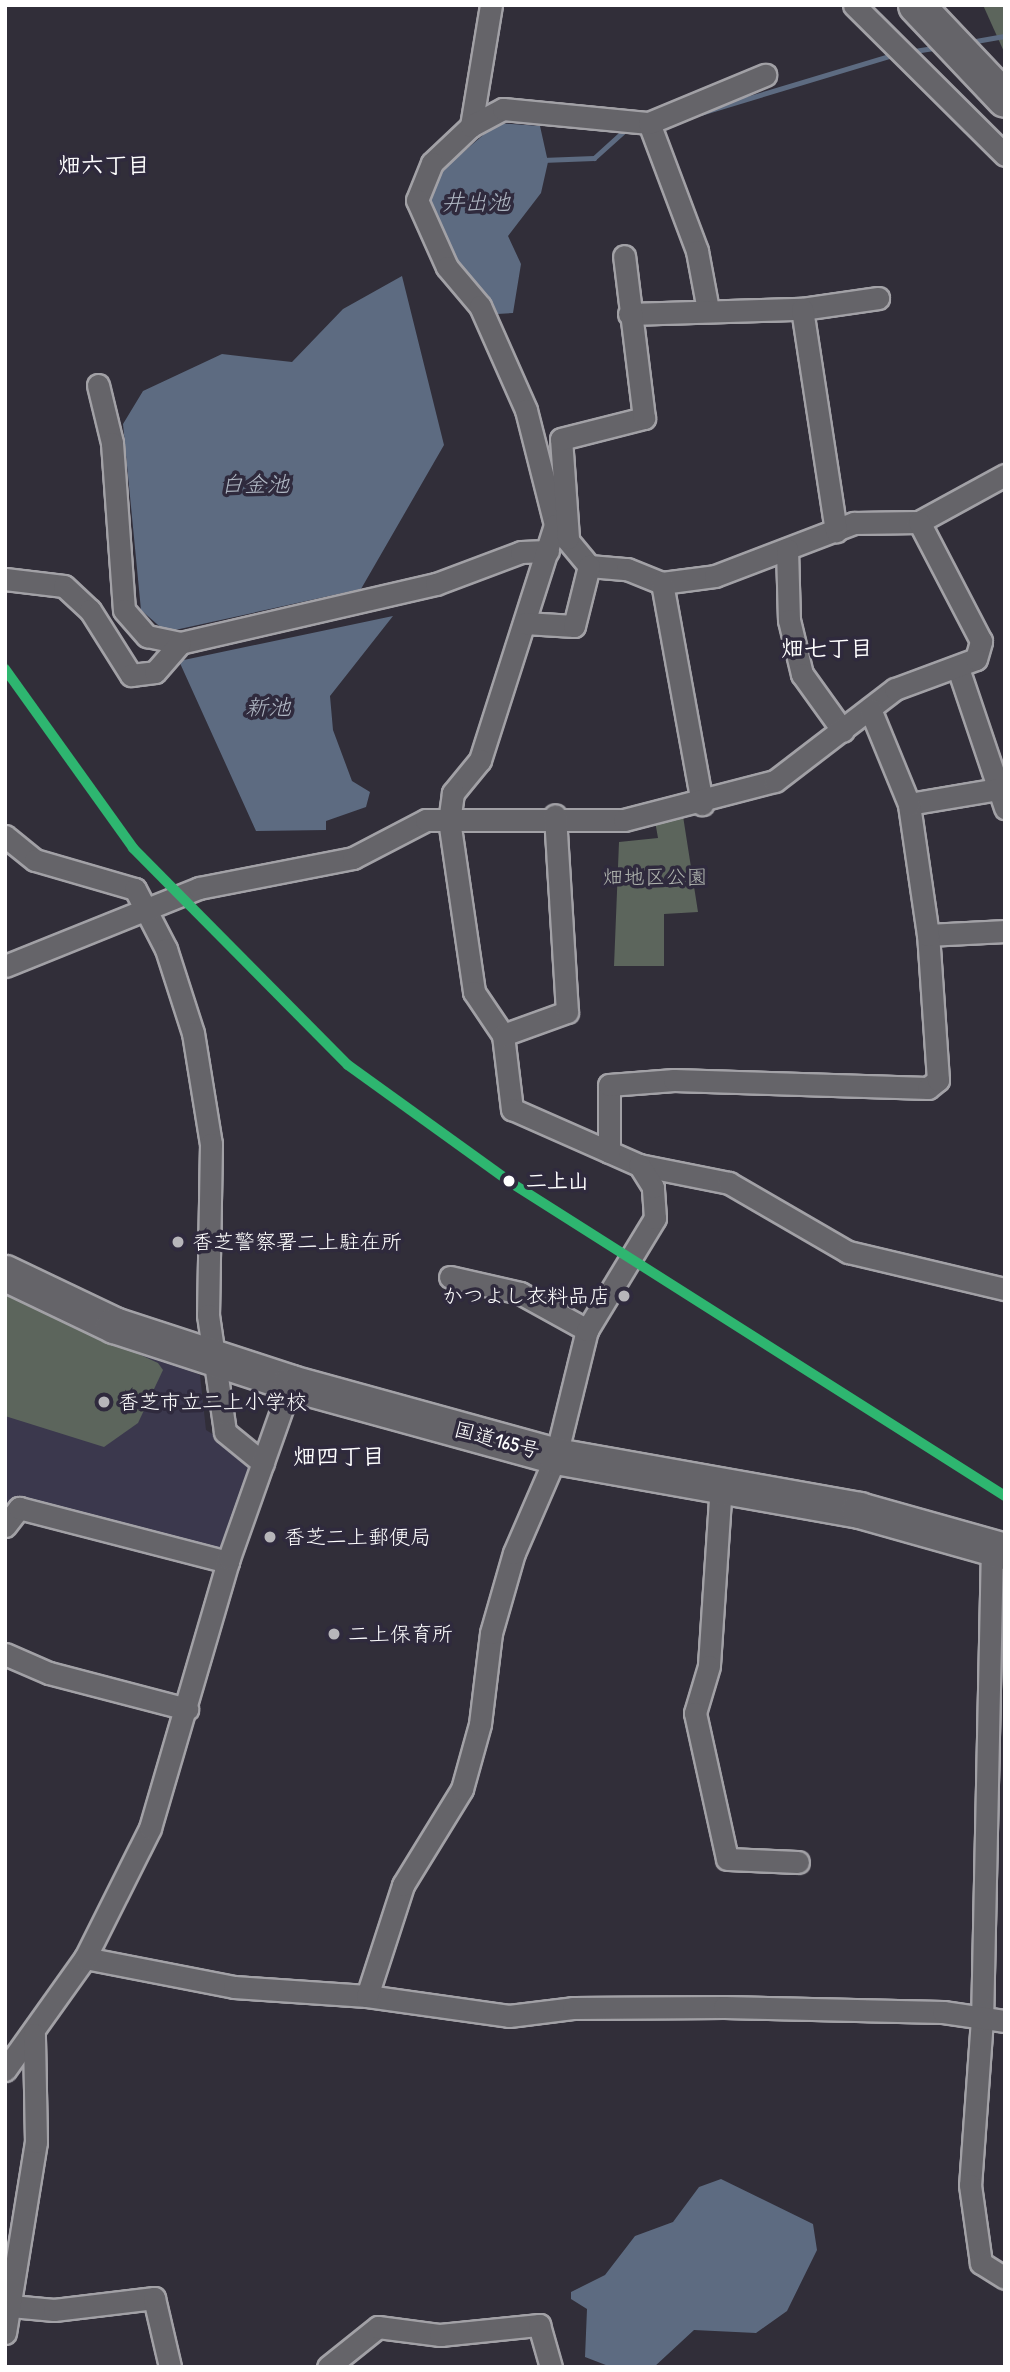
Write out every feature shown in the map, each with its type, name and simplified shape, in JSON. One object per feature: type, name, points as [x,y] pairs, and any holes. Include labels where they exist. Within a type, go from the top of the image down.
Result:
[{"type":"highway","points":[[916,5],[1005,99]]},
{"type":"highway","name":"国道165号","points":[[5,1273],[114,1325],[214,1360],[291,1383],[556,1456],[721,1484],[925,1524],[999,1548]]},
{"type":"street","points":[[471,126],[491,5]]},
{"type":"street","points":[[853,5],[1005,155]]},
{"type":"street","points":[[765,75],[649,123],[503,109],[471,126],[432,163],[417,200],[447,267],[480,306],[526,410],[561,533],[589,566],[627,569],[662,583],[715,576],[854,523],[919,522],[1005,475]]},
{"type":"street","points":[[649,123],[697,251],[708,310]]},
{"type":"street","points":[[624,256],[629,314],[644,418],[561,439],[561,533],[548,551],[480,760],[453,793],[449,820],[474,992],[503,1035],[512,1109],[639,1165],[729,1182],[848,1252],[1005,1289]]},
{"type":"street","points":[[629,314],[708,310],[737,316],[878,298]]},
{"type":"street","points":[[802,309],[836,531]]},
{"type":"street","points":[[98,386],[112,443],[124,610],[147,636],[180,643],[436,584],[520,552],[548,551]]},
{"type":"street","points":[[5,966],[147,905],[199,888],[353,858],[426,820],[555,815],[624,820],[702,804],[775,781],[870,709],[930,672],[958,668],[976,659],[981,641],[919,522]]},
{"type":"street","points":[[787,549],[789,620],[802,674],[843,731]]},
{"type":"street","points":[[525,624],[574,626],[589,566]]},
{"type":"street","points":[[5,579],[64,586],[90,610],[131,675],[155,672],[180,643]]},
{"type":"street","points":[[662,583],[702,804]]},
{"type":"street","points":[[909,804],[1002,798],[958,668]]},
{"type":"street","points":[[610,1152],[609,1085],[674,1080],[928,1088],[938,1080],[928,935],[909,804],[870,709]]},
{"type":"street","points":[[503,1035],[566,1012],[555,815]]},
{"type":"street","points":[[5,836],[34,860],[135,889],[147,905],[193,1032],[205,1097],[214,1360],[225,1432],[263,1463]]},
{"type":"street","points":[[928,935],[1005,931]]},
{"type":"street","points":[[367,1996],[407,1875],[462,1788],[480,1724],[491,1633],[514,1553],[556,1456],[587,1329],[655,1218],[653,1186],[639,1165]]},
{"type":"street","points":[[450,1277],[520,1293],[587,1329]]},
{"type":"street","points":[[5,2070],[34,2034],[85,1958],[150,1828],[228,1562],[291,1383]]},
{"type":"street","points":[[721,1484],[709,1666],[695,1713],[727,1859],[798,1863]]},
{"type":"street","points":[[5,1526],[19,1508],[228,1562]]},
{"type":"street","points":[[999,1548],[982,2019],[971,2226],[981,2263],[1005,2278]]},
{"type":"street","points":[[5,1654],[49,1673],[187,1709]]},
{"type":"street","points":[[85,1958],[234,1987],[367,1996],[509,2016],[573,2008],[724,2007],[943,2012],[1005,2021]]},
{"type":"street","points":[[5,2333],[36,2142],[34,2034]]},
{"type":"street","points":[[11,2306],[54,2310],[154,2298],[170,2367]]},
{"type":"street","points":[[328,2367],[378,2328],[440,2335],[539,2325],[551,2367]]},
{"type":"shaded area","name":"香芝市立二上小学校","points":[[5,1285],[200,1375],[206,1430],[253,1459],[223,1554],[19,1497],[5,1514]]},
{"type":"green space","points":[[983,5],[1005,5],[1005,54]]},
{"type":"green space","name":"畑地区公園","points":[[683,816],[698,912],[664,914],[664,966],[614,966],[619,842],[658,838],[655,821]]},
{"type":"green space","points":[[5,1292],[158,1363],[163,1370],[138,1423],[104,1447],[5,1416]]},
{"type":"water","name":"井出池","points":[[497,123],[540,126],[548,162],[541,193],[508,236],[521,264],[513,313],[497,314],[466,276],[424,200],[430,181]]},
{"type":"water","name":"白金池","points":[[402,276],[444,445],[361,589],[166,632],[141,610],[123,424],[143,391],[222,354],[292,362],[343,309]]},
{"type":"water","name":"新池","points":[[393,616],[330,696],[333,730],[352,781],[370,792],[366,807],[326,821],[326,830],[256,831],[179,661]]},
{"type":"water","points":[[721,2179],[813,2224],[817,2250],[787,2311],[756,2333],[694,2330],[654,2367],[611,2367],[585,2357],[587,2309],[571,2299],[571,2292],[605,2275],[635,2236],[673,2222],[699,2187]]},
{"type":"waterway","points":[[970,42],[1005,36]]},
{"type":"waterway","points":[[908,52],[940,47]]},
{"type":"waterway","points":[[700,113],[895,54]]},
{"type":"waterway","points":[[542,160],[594,158],[625,130]]},
{"type":"transit line","points":[[5,669],[133,848],[348,1065],[513,1184],[1005,1496]]},
{"type":"place","name":"二上山","points":[[509,1181]]},
{"type":"place","name":"香芝警察署二上駐在所","points":[[178,1242]]},
{"type":"place","name":"かつよし衣料品店","points":[[624,1296]]},
{"type":"place","name":"香芝市立二上小学校","points":[[104,1402]]},
{"type":"place","name":"香芝二上郵便局","points":[[270,1537]]},
{"type":"place","name":"二上保育所","points":[[334,1634]]},
{"type":"district","name":"畑六丁目","points":[[104,165]]},
{"type":"district","name":"畑七丁目","points":[[827,648]]},
{"type":"district","name":"畑四丁目","points":[[339,1456]]}]
